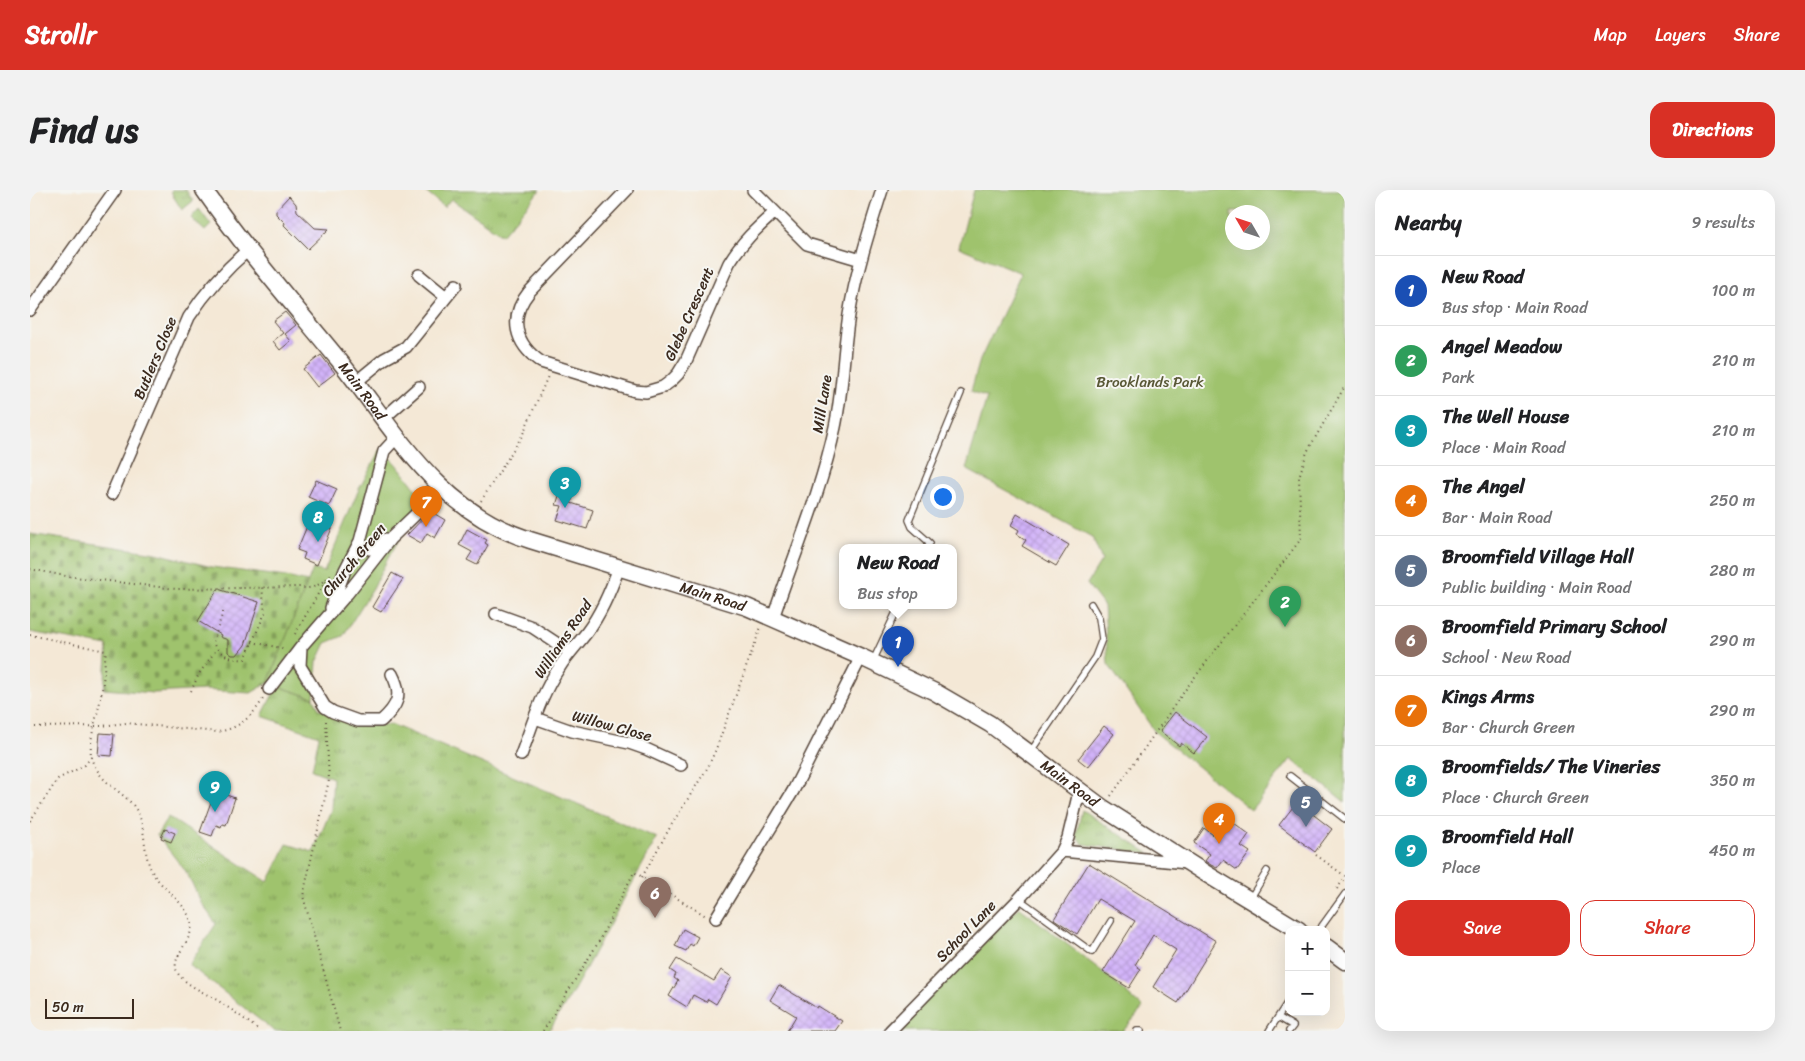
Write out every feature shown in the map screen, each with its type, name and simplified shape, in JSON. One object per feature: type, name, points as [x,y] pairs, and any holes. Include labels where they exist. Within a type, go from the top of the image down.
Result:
[{"type":"main road","name":"Main Road","points":[[204,190],[422,468],[442,488],[473,513],[513,535],[716,597],[768,621],[866,660],[955,703],[990,724],[1103,808],[1190,864],[1293,926]]},
{"type":"main road","points":[[1330,950],[1345,961]]},
{"type":"street","points":[[30,310],[115,190]]},
{"type":"street","name":"Glebe Crescent","points":[[627,190],[522,301],[518,311],[517,323],[518,334],[522,344],[530,355],[541,362],[635,391],[654,391],[663,387],[678,374],[686,361],[729,262],[747,238],[774,213]]},
{"type":"street","points":[[753,190],[807,244],[861,260]]},
{"type":"street","name":"Mill Lane","points":[[768,621],[809,513],[835,428],[849,313],[861,260],[882,190]]},
{"type":"street","name":"Butlers Close","points":[[112,494],[189,317],[198,303],[226,271],[249,249]]},
{"type":"street","points":[[418,275],[446,297]]},
{"type":"street","points":[[356,382],[384,359],[406,347],[456,285]]},
{"type":"street","points":[[384,418],[419,387]]},
{"type":"street","name":"Church Green","points":[[331,611],[336,593],[360,541],[384,451],[397,437]]},
{"type":"street","name":"Church Green","points":[[269,689],[297,647],[347,594],[400,528],[442,488]]},
{"type":"street","name":"Church Green","points":[[360,541],[364,548],[370,549],[400,528]]},
{"type":"street","name":"Williams Road","points":[[521,755],[545,691],[558,668],[587,633],[601,612],[620,567]]},
{"type":"street","points":[[496,614],[532,627],[570,652]]},
{"type":"street","points":[[297,647],[300,666],[326,707],[333,712],[358,721],[382,721],[391,712],[398,698],[397,684],[392,674]]},
{"type":"street","points":[[716,918],[793,791],[866,660]]},
{"type":"street","name":"Willow Close","points":[[535,718],[572,730],[629,743],[681,765]]},
{"type":"street","name":"School Lane","points":[[890,1031],[1019,899],[1062,851],[1068,838],[1079,792]]},
{"type":"street","points":[[1062,851],[1190,864]]},
{"type":"lane","points":[[929,544],[912,527],[910,520],[961,393]]},
{"type":"lane","points":[[1029,753],[1096,657],[1102,639],[1099,618],[1091,604]]},
{"type":"lane","points":[[866,660],[897,609]]},
{"type":"lane","points":[[1290,776],[1345,819]]},
{"type":"lane","points":[[1250,899],[1267,871]]},
{"type":"lane","points":[[1322,926],[1345,894]]},
{"type":"lane","points":[[1019,899],[1092,952],[1111,921]]},
{"type":"lane","points":[[1269,1031],[1285,1006]]},
{"type":"lane","points":[[1278,1017],[1293,1026],[1289,1031]]},
{"type":"path","points":[[473,513],[522,436],[552,366]]},
{"type":"path","points":[[1103,808],[1188,686],[1301,539],[1299,477],[1307,452],[1345,386]]},
{"type":"path","points":[[252,642],[297,647],[327,579],[333,572],[350,561]]},
{"type":"path","points":[[30,568],[66,576],[176,589],[300,587],[307,589],[327,579]]},
{"type":"path","points":[[223,612],[212,642],[216,650],[240,660],[245,659],[265,613],[262,587]]},
{"type":"path","points":[[642,877],[710,761],[768,621]]},
{"type":"path","points":[[30,635],[106,651],[91,757],[85,765],[58,779],[30,821]]},
{"type":"path","points":[[191,691],[199,674],[216,650]]},
{"type":"path","points":[[30,727],[94,727],[126,723],[216,732],[229,730],[245,721],[258,707],[269,689]]},
{"type":"path","points":[[326,707],[329,780],[303,896],[340,1031]]},
{"type":"path","points":[[91,757],[109,785],[137,810],[143,824],[147,858],[154,874],[186,912],[192,924],[190,937],[180,952],[176,963],[178,974],[236,1012],[260,1031]]},
{"type":"path","points":[[1316,855],[1345,876]]},
{"type":"path","points":[[543,1031],[598,942],[634,872],[709,918],[716,918]]},
{"type":"green space","points":[[171,190],[186,190],[193,201],[182,210]]},
{"type":"green space","points":[[423,190],[540,190],[502,235],[451,199],[444,207]]},
{"type":"green space","name":"Brooklands Park","points":[[974,190],[1345,190],[1345,802],[1291,759],[1251,810],[1155,732],[1108,664],[1104,606],[1087,584],[1102,560],[1092,537],[966,469],[987,397],[971,391],[980,360],[1021,273],[959,247]]},
{"type":"green space","points":[[199,209],[211,225],[205,231],[191,218]]},
{"type":"green space","points":[[381,449],[396,463],[423,498],[373,588],[343,636],[326,643],[317,662],[314,698],[268,683],[313,569],[324,572],[359,489]]},
{"type":"green space","points":[[30,534],[156,553],[212,567],[286,577],[308,582],[268,683],[251,693],[204,690],[154,693],[104,689],[108,646],[30,632]]},
{"type":"green space","points":[[277,686],[314,698],[319,709],[362,725],[393,725],[657,838],[574,990],[549,1031],[274,1031],[189,965],[216,924],[201,902],[187,873],[157,835],[168,817],[268,882],[287,844],[313,852],[331,810],[333,778],[312,770],[319,736],[262,716]]},
{"type":"green space","points":[[1082,810],[1150,854],[1083,844],[1076,836]]},
{"type":"green space","points":[[1019,907],[1103,972],[1143,1008],[1123,1031],[893,1031]]},
{"type":"building","points":[[289,196],[296,204],[297,211],[315,228],[329,229],[308,249],[284,225],[285,223],[276,214],[276,210]]},
{"type":"building","points":[[285,312],[296,325],[285,334],[291,341],[280,350],[273,341],[283,333],[273,321]]},
{"type":"building","points":[[321,355],[335,373],[317,387],[303,369]]},
{"type":"building","points":[[316,480],[337,489],[329,506],[308,497]]},
{"type":"building","points":[[561,490],[574,494],[571,503],[593,510],[587,529],[557,520],[562,506],[556,505]]},
{"type":"building","points":[[430,511],[445,520],[435,538],[427,533],[421,543],[407,535]]},
{"type":"building","points":[[1017,514],[1069,545],[1056,566],[1022,546],[1026,540],[1017,534],[1019,530],[1011,525]]},
{"type":"building","points":[[310,519],[332,528],[317,565],[303,559],[305,553],[297,550]]},
{"type":"building","points":[[467,529],[487,540],[485,543],[488,545],[477,565],[467,560],[472,552],[459,545]]},
{"type":"building","points":[[392,573],[403,579],[381,612],[372,607]]},
{"type":"building","points":[[218,589],[259,602],[245,645],[237,655],[232,655],[228,652],[228,640],[220,637],[221,635],[198,621]]},
{"type":"building","points":[[1175,712],[1207,737],[1194,753],[1181,743],[1179,746],[1160,731]]},
{"type":"building","points":[[1104,726],[1114,734],[1088,767],[1078,759]]},
{"type":"building","points":[[100,733],[114,734],[112,756],[98,755]]},
{"type":"building","points":[[215,791],[235,798],[226,825],[222,824],[221,827],[216,825],[212,836],[200,832]]},
{"type":"building","points":[[1301,805],[1332,829],[1315,852],[1279,825],[1293,807],[1298,810]]},
{"type":"building","points":[[1230,820],[1249,834],[1241,846],[1250,852],[1237,870],[1223,860],[1217,868],[1211,865],[1205,861],[1210,854],[1194,843],[1204,828],[1217,838]]},
{"type":"building","points":[[165,829],[175,833],[171,842],[161,838]]},
{"type":"building","points":[[1089,863],[1216,941],[1178,1003],[1153,987],[1176,950],[1153,935],[1135,965],[1141,969],[1129,988],[1103,972],[1135,921],[1098,899],[1077,934],[1054,919]]},
{"type":"building","points":[[683,929],[698,937],[693,946],[690,944],[686,951],[675,946]]},
{"type":"building","points":[[677,959],[714,981],[721,970],[732,977],[716,1004],[708,999],[706,1002],[693,995],[687,1007],[669,996],[678,981],[674,978],[676,974],[670,970]]},
{"type":"building","points":[[779,985],[842,1021],[835,1031],[787,1031],[796,1016],[770,1000]]},
{"type":"place","name":"The Well House","points":[[565,508]]},
{"type":"place","name":"Kings Arms","points":[[426,527]]},
{"type":"place","name":"Broomfields/ The Vineries","points":[[318,542]]},
{"type":"place","name":"Angel Meadow","points":[[1285,627]]},
{"type":"place","name":"New Road","points":[[898,667]]},
{"type":"place","name":"Broomfield Hall","points":[[215,812]]},
{"type":"place","name":"Broomfield Village Hall","points":[[1306,827]]},
{"type":"place","name":"The Angel","points":[[1219,844]]},
{"type":"place","name":"Broomfield Primary School","points":[[655,918]]}]
